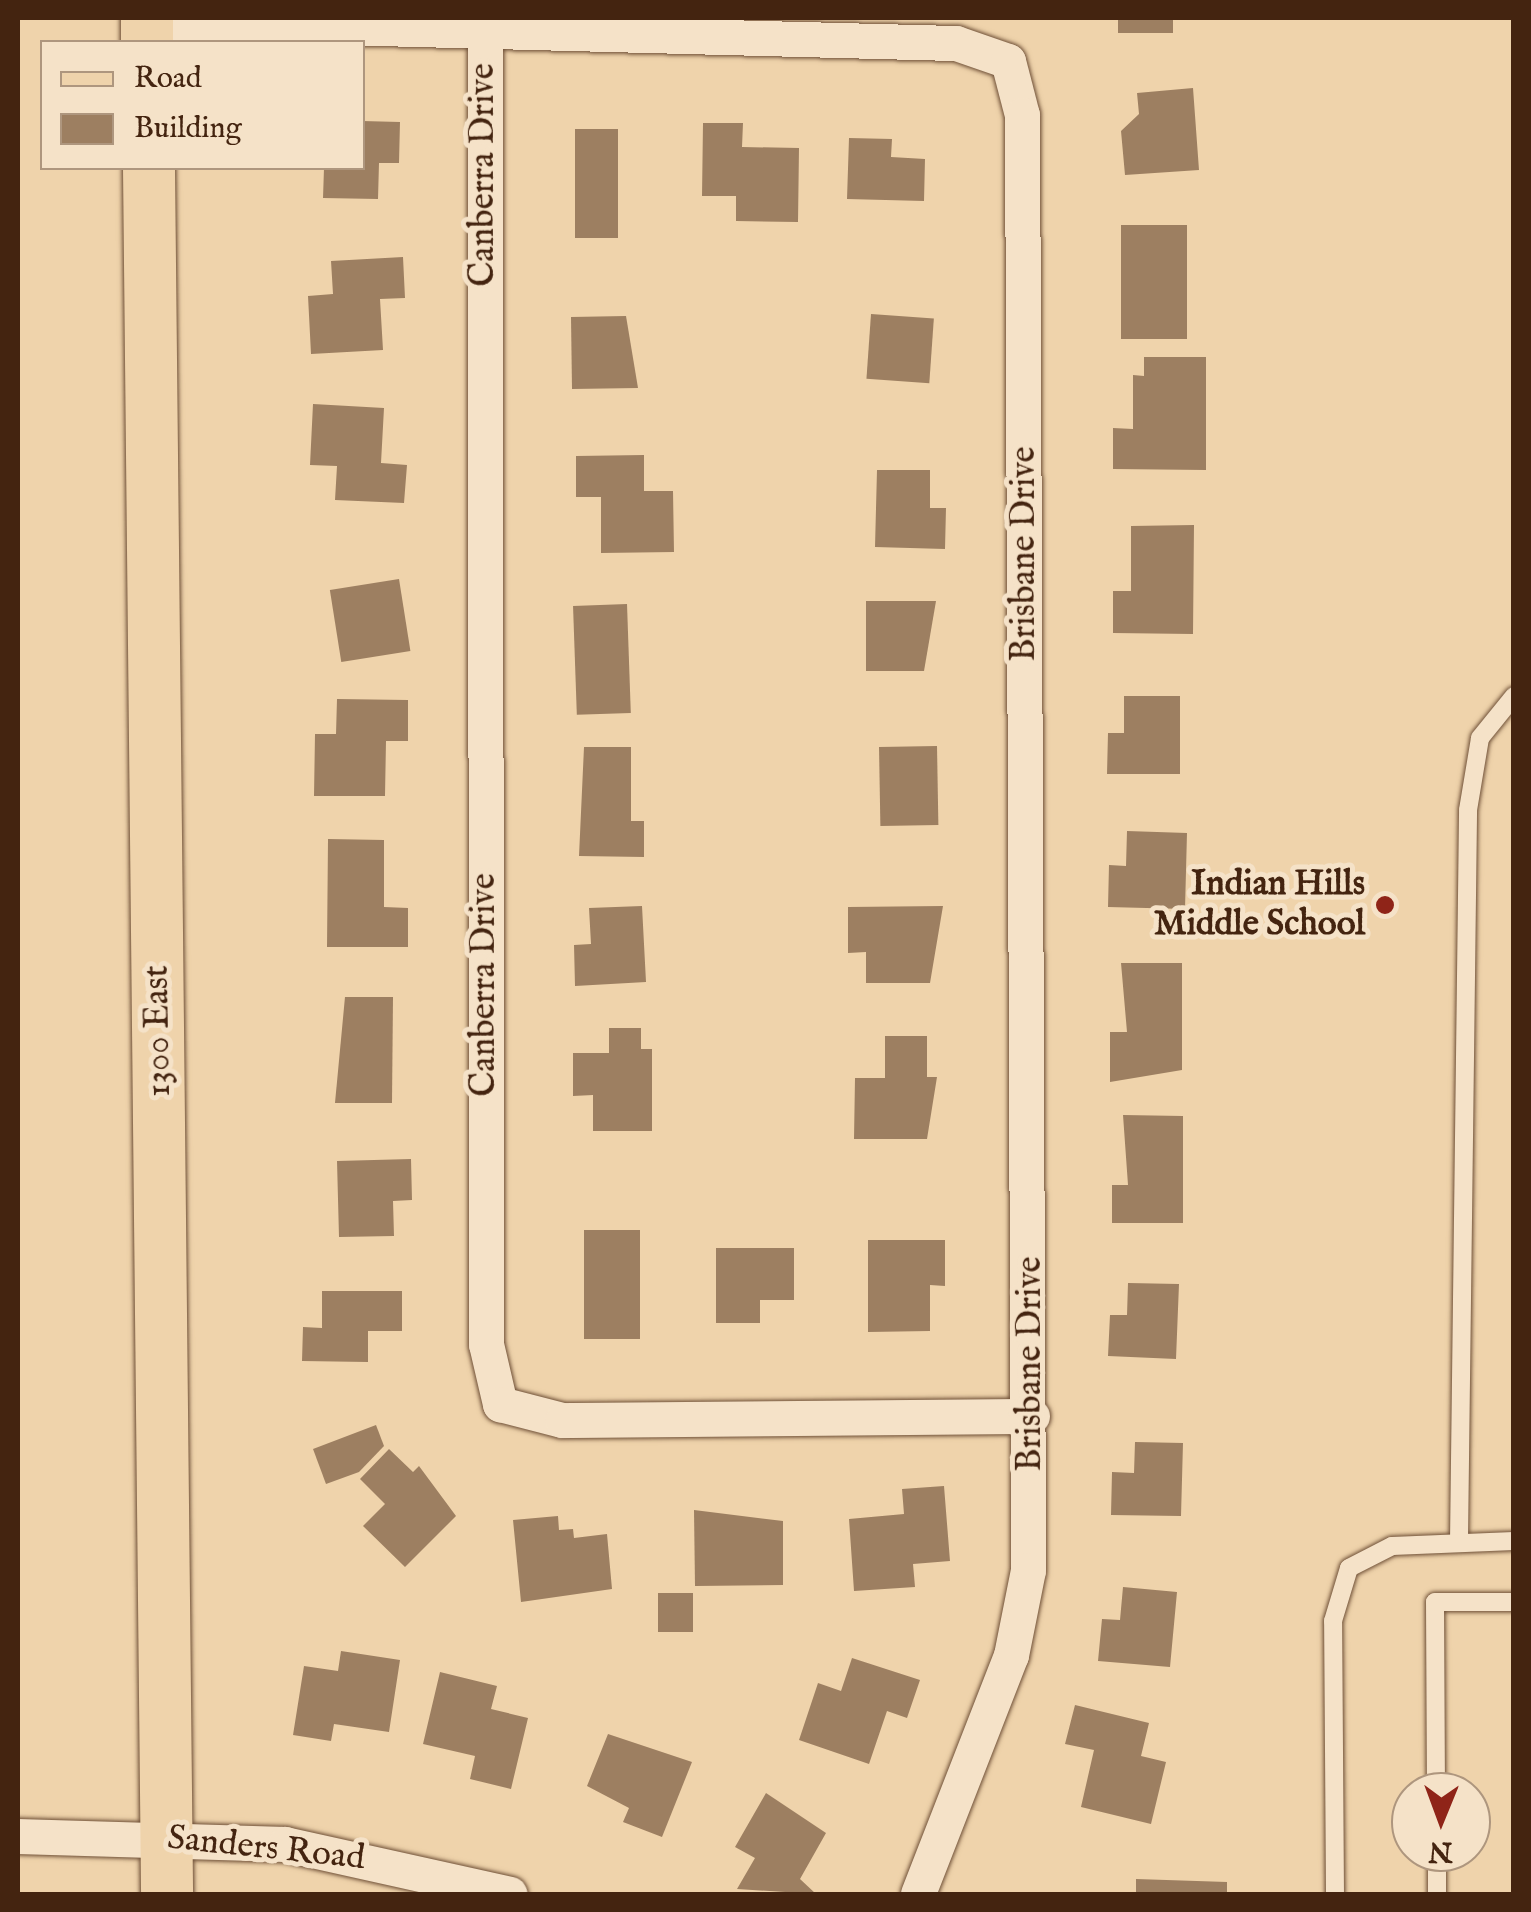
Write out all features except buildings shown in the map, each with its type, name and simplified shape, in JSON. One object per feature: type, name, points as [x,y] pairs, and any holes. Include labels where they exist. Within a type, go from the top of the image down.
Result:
[{"type":"main road","name":"1300 East","points":[[149,170],[167,1894]]},
{"type":"street","name":"Brisbane Drive","points":[[147,27],[956,43],[1008,61],[1018,87],[1032,1416],[1022,1614],[918,1894]]},
{"type":"street","name":"Canberra Drive","points":[[485,31],[486,1344],[500,1404],[562,1420],[1032,1416]]},
{"type":"street","name":"Sanders Road","points":[[18,1836],[285,1844],[510,1894]]},
{"type":"lane","points":[[1458,1540],[1468,810],[1480,738],[1514,696]]},
{"type":"lane","points":[[1335,1894],[1333,1621],[1349,1568],[1392,1546],[1458,1540],[1514,1542]]},
{"type":"lane","points":[[1436,1772],[1436,1602],[1514,1602]]},
{"type":"place","name":"Indian Hills Middle School","points":[[1385,905]]}]
